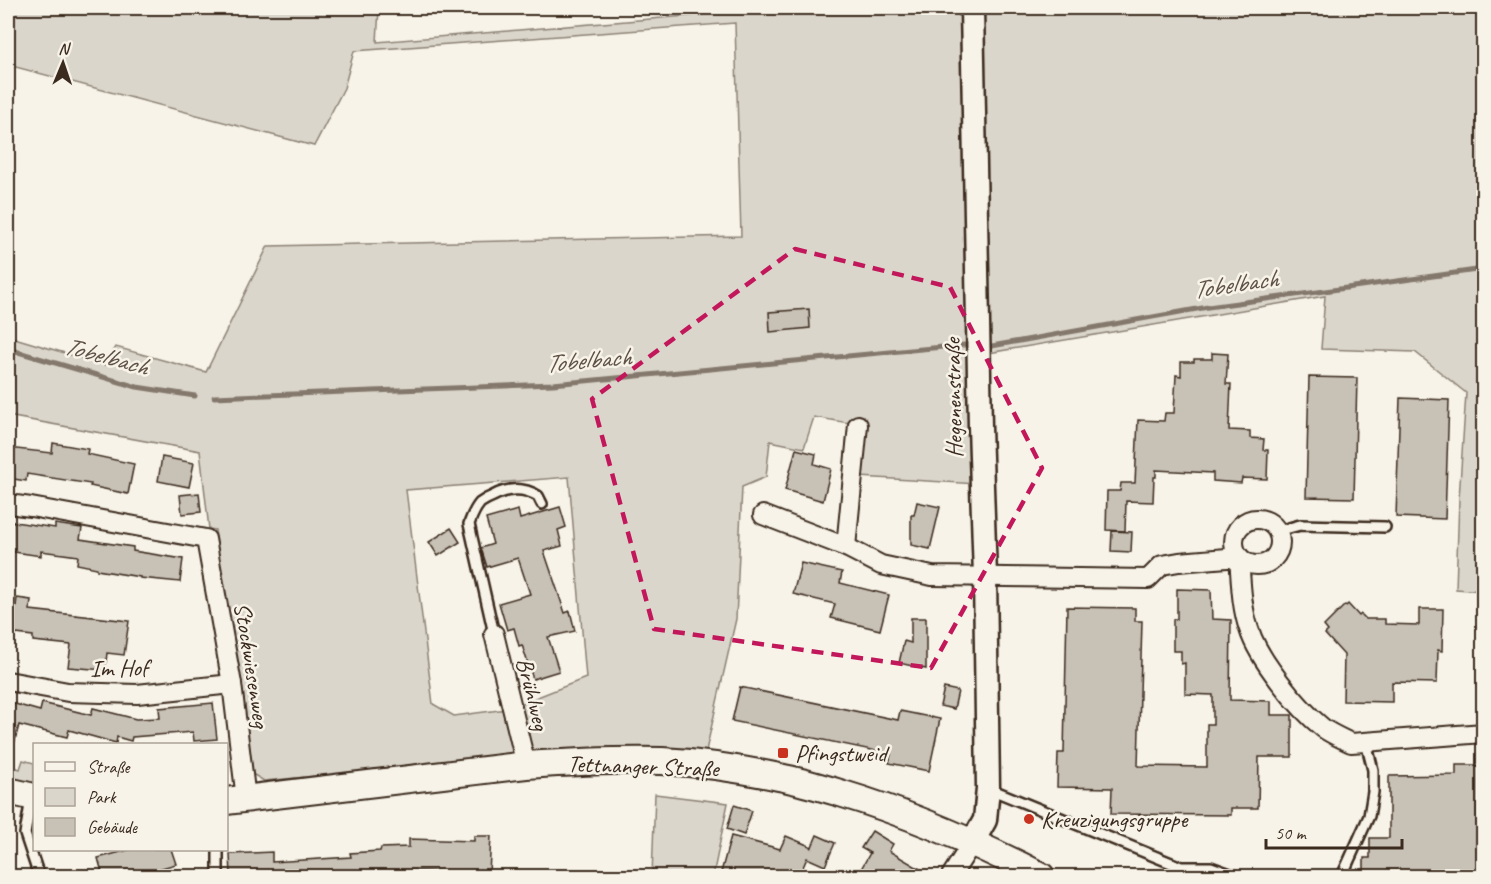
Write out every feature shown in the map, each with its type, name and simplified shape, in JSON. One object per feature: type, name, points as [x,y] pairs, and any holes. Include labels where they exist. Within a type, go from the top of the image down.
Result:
[{"type":"main road","name":"Tettnanger Straße","points":[[236,800],[526,765],[573,762],[663,762],[764,774],[807,783],[869,802],[922,822],[1041,876]]},
{"type":"street","name":"Hegenenstraße","points":[[972,8],[988,788],[985,820],[972,843]]},
{"type":"street","points":[[846,547],[858,425]]},
{"type":"street","name":"Stockwiesenweg","points":[[8,504],[42,508],[206,539],[232,684],[236,800]]},
{"type":"street","points":[[763,515],[846,547],[881,565],[932,576],[1148,579],[1162,566],[1179,562],[1239,557],[1250,564],[1259,565],[1268,562],[1280,549],[1281,540],[1278,531],[1264,519],[1255,518],[1246,521],[1235,535],[1234,544],[1239,557],[1242,605],[1249,630],[1265,663],[1296,702],[1322,727],[1335,736],[1351,742],[1484,733]]},
{"type":"street","name":"Brühlweg","points":[[494,634],[526,765]]},
{"type":"street","name":"Im Hof","points":[[8,681],[68,692],[136,694],[232,684]]},
{"type":"street","points":[[951,876],[972,843]]},
{"type":"lane","points":[[494,634],[469,524],[482,501],[501,492],[515,489],[528,490],[538,496],[542,504]]},
{"type":"lane","points":[[1278,531],[1300,525],[1385,527]]},
{"type":"lane","points":[[1342,876],[1370,816],[1373,792],[1372,770],[1366,742]]},
{"type":"lane","points":[[988,788],[1181,867],[1211,867],[1236,876]]},
{"type":"lane","points":[[24,795],[25,834],[39,876]]},
{"type":"lane","points":[[218,851],[218,876]]},
{"type":"highlighted area","points":[[795,249],[950,287],[1042,468],[931,668],[654,629],[592,399]]},
{"type":"green space","points":[[8,8],[379,8],[377,42],[722,13],[723,8],[965,8],[978,484],[860,477],[867,426],[814,417],[804,448],[770,441],[766,477],[742,487],[736,619],[705,755],[539,755],[264,781],[249,772],[215,530],[209,529],[200,451],[8,416],[8,336],[105,365],[116,347],[206,372],[268,246],[741,236],[735,23],[354,51],[344,88],[314,146],[8,65]],"holes":[[[569,477],[586,678],[507,709],[454,716],[433,704],[406,490]]]},
{"type":"green space","points":[[980,8],[1483,8],[1483,591],[1456,589],[1466,393],[1415,352],[1321,349],[1325,296],[988,353]]},
{"type":"green space","points":[[23,760],[33,763],[33,785],[8,779],[8,765],[20,769]]},
{"type":"green space","points":[[655,794],[728,803],[713,876],[652,876]]},
{"type":"building","points":[[809,309],[810,328],[770,332],[769,312]]},
{"type":"building","points":[[1212,353],[1228,354],[1226,384],[1231,384],[1229,430],[1250,431],[1250,438],[1264,439],[1263,450],[1268,450],[1267,479],[1242,478],[1241,483],[1213,481],[1213,473],[1156,470],[1153,502],[1126,501],[1125,531],[1106,530],[1107,491],[1120,491],[1121,483],[1135,483],[1138,420],[1164,421],[1165,413],[1174,413],[1176,375],[1181,376],[1181,362],[1212,359]]},
{"type":"building","points":[[1309,377],[1357,378],[1354,498],[1306,497]]},
{"type":"building","points":[[1400,398],[1449,400],[1445,519],[1396,517]]},
{"type":"building","points":[[53,443],[88,449],[87,454],[134,464],[128,494],[90,486],[91,484],[27,474],[26,481],[8,478],[8,448],[52,453]]},
{"type":"building","points":[[796,449],[816,454],[814,464],[831,469],[823,501],[785,490]]},
{"type":"building","points":[[162,457],[194,463],[189,487],[158,481]]},
{"type":"building","points":[[199,493],[201,512],[182,514],[180,495]]},
{"type":"building","points":[[917,502],[940,507],[930,549],[911,545],[911,515],[914,515]]},
{"type":"building","points":[[560,507],[566,527],[558,530],[562,546],[544,551],[565,613],[570,611],[575,631],[548,637],[559,671],[533,679],[522,645],[519,646],[514,628],[507,630],[499,603],[530,594],[518,558],[487,567],[481,548],[493,544],[486,519],[518,510],[520,519]]},
{"type":"building","points":[[8,521],[55,528],[55,524],[82,528],[80,539],[133,547],[133,551],[183,559],[180,582],[97,570],[97,568],[77,564],[78,556],[41,551],[41,556],[8,551]]},
{"type":"building","points":[[451,528],[460,542],[438,556],[429,542]]},
{"type":"building","points":[[1112,531],[1132,532],[1131,552],[1111,551]]},
{"type":"building","points":[[801,563],[842,572],[840,583],[889,595],[880,630],[831,618],[835,604],[793,594]]},
{"type":"building","points":[[1177,589],[1211,590],[1212,619],[1231,620],[1230,700],[1271,701],[1271,715],[1292,715],[1292,757],[1259,757],[1258,808],[1231,808],[1231,815],[1111,814],[1112,788],[1057,787],[1058,753],[1064,753],[1067,607],[1135,608],[1135,621],[1142,621],[1138,766],[1207,767],[1207,724],[1213,724],[1213,695],[1185,694],[1185,663],[1181,664],[1181,651],[1173,651],[1173,619],[1177,619]]},
{"type":"building","points":[[17,598],[31,600],[30,610],[129,621],[124,655],[107,653],[105,670],[68,667],[71,645],[33,641],[33,636],[8,633],[8,605],[16,606]]},
{"type":"building","points":[[1348,604],[1359,616],[1361,614],[1366,619],[1385,619],[1385,624],[1419,625],[1419,609],[1443,609],[1442,651],[1438,650],[1437,683],[1392,682],[1392,702],[1343,701],[1344,655],[1325,634],[1328,631],[1324,626]]},
{"type":"building","points":[[911,618],[926,618],[926,669],[899,663],[904,641],[911,643]]},
{"type":"building","points":[[740,687],[898,720],[900,711],[940,719],[929,771],[889,763],[891,754],[732,721]]},
{"type":"building","points":[[944,688],[958,691],[954,709],[940,706]]},
{"type":"building","points":[[8,702],[40,711],[42,703],[91,715],[93,708],[136,719],[160,718],[159,708],[213,703],[217,739],[194,741],[193,732],[132,737],[131,741],[117,737],[116,743],[69,730],[67,737],[19,725],[12,752],[8,751]]},
{"type":"building","points":[[1456,765],[1484,765],[1484,876],[1364,876],[1364,858],[1370,858],[1370,838],[1389,838],[1389,776],[1456,775]]},
{"type":"building","points":[[734,805],[752,811],[744,835],[727,829]]},
{"type":"building","points":[[872,831],[893,844],[889,851],[932,876],[857,876],[870,853],[861,848]]},
{"type":"building","points":[[817,835],[835,843],[825,866],[807,858],[800,874],[790,870],[790,876],[720,876],[731,836],[780,849],[786,836],[812,847]]},
{"type":"building","points":[[474,836],[491,836],[489,873],[382,870],[382,876],[231,876],[230,854],[272,852],[272,862],[351,857],[350,853],[380,851],[381,848],[409,847],[409,839],[474,841]]},
{"type":"building","points":[[124,851],[172,851],[176,864],[133,876],[103,876],[98,858]]},
{"type":"waterway","name":"Tobelbach","points":[[992,346],[1208,307],[1484,269]]},
{"type":"waterway","name":"Tobelbach","points":[[214,397],[553,384],[964,345]]},
{"type":"waterway","name":"Tobelbach","points":[[8,349],[137,387],[195,396]]},
{"type":"place","name":"Pfingstweid","points":[[783,753]]},
{"type":"place","name":"Kreuzigungsgruppe","points":[[1029,819]]}]
